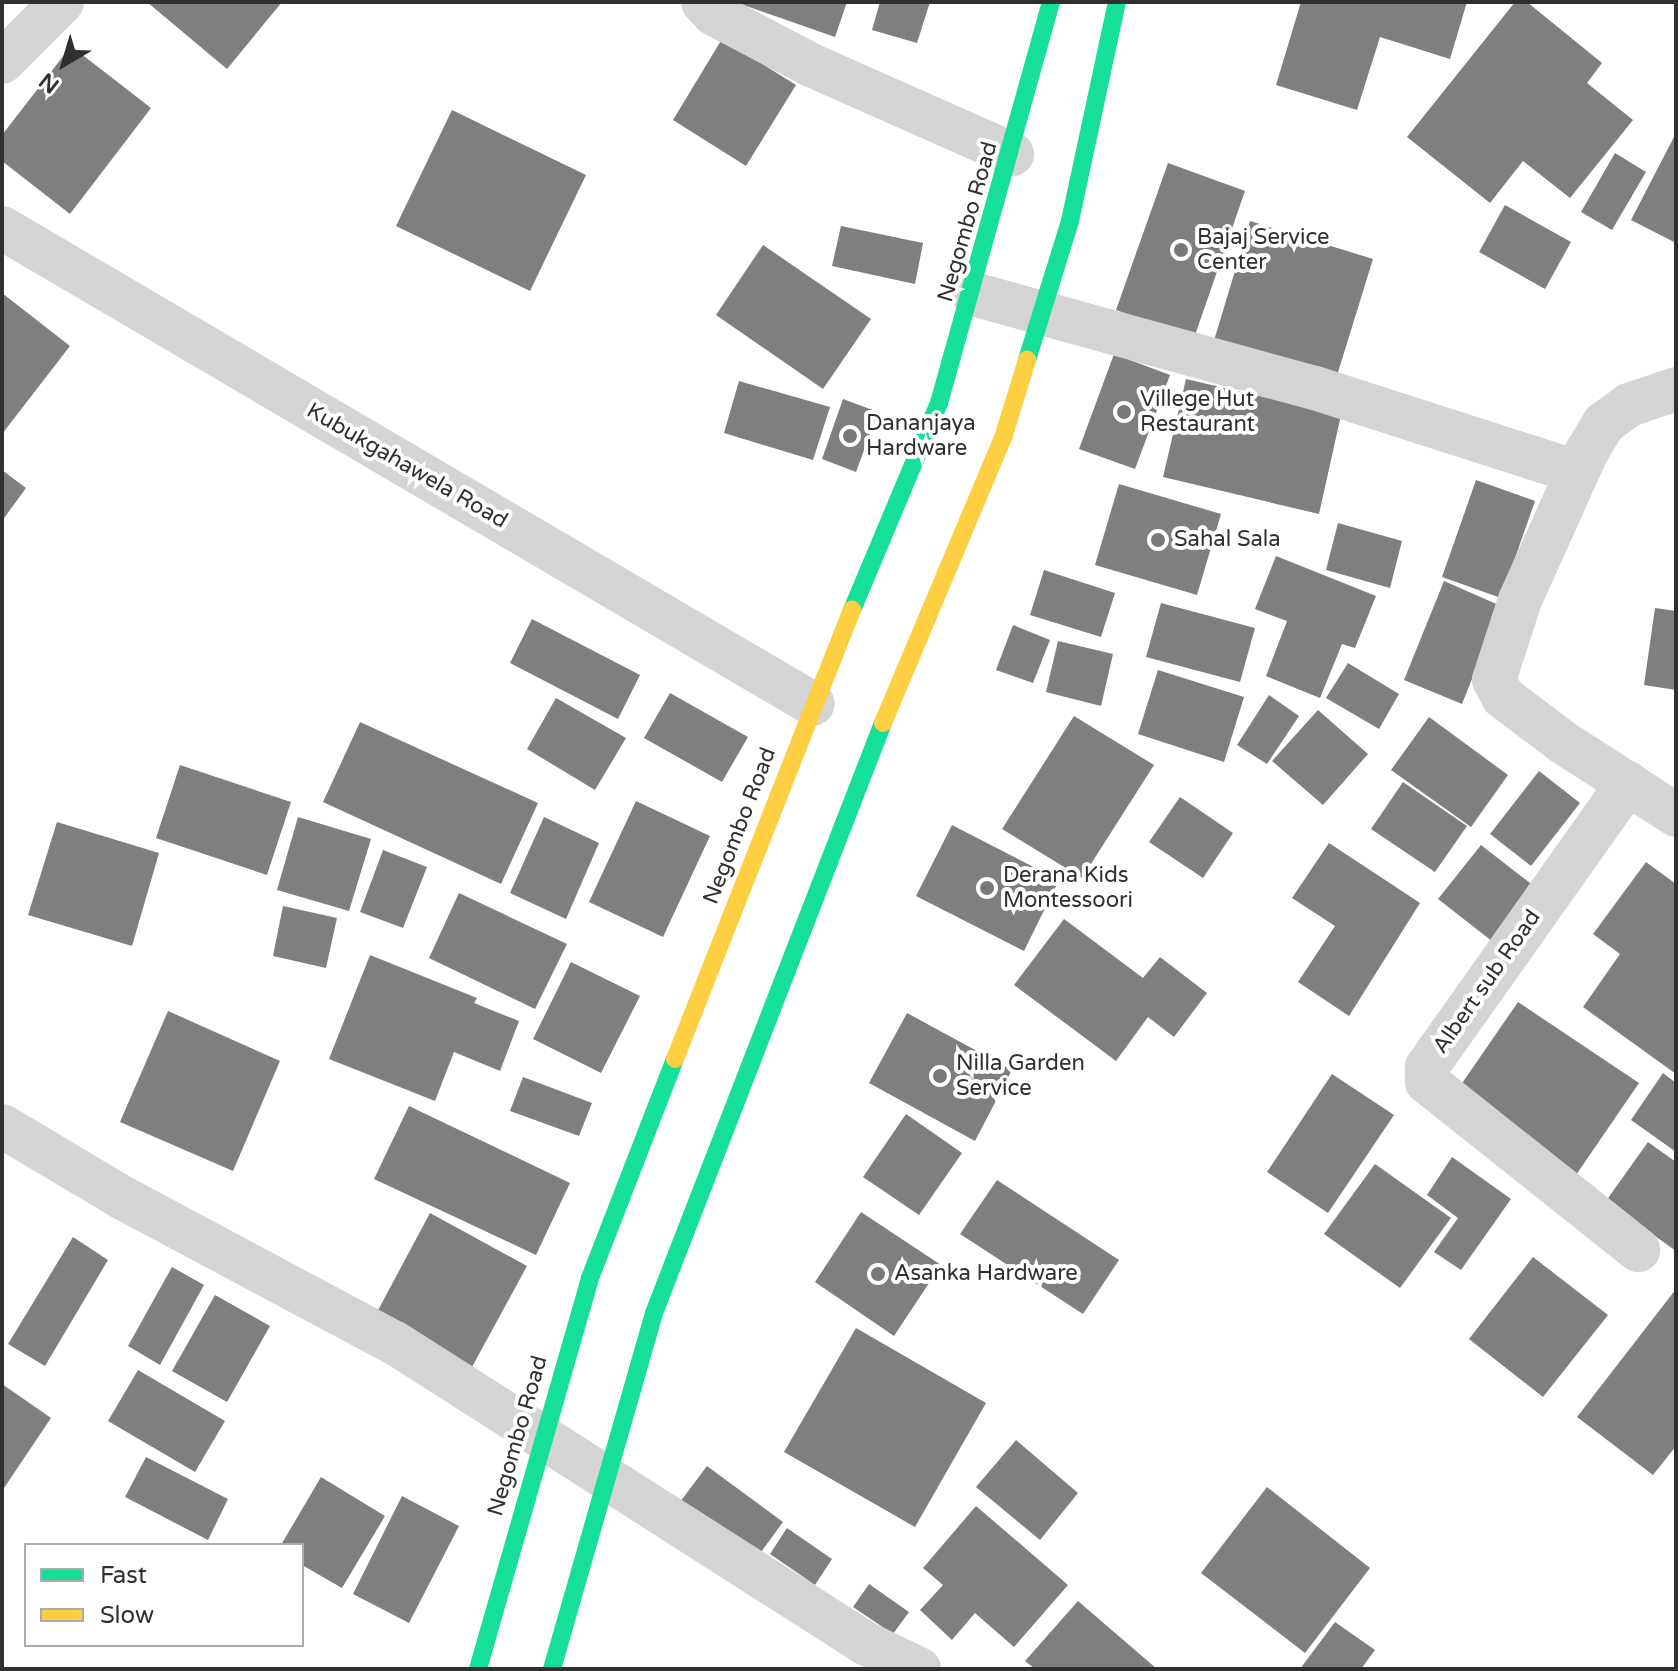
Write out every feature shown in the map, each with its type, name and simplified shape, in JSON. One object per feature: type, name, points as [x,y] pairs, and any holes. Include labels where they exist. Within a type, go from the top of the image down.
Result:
[{"type":"highway","name":"Negombo Road","points":[[478,1669],[590,1278],[813,704],[939,403],[973,294],[1051,2]]},
{"type":"highway","points":[[552,1669],[654,1313],[878,734],[1003,438],[1070,221],[1117,2]]},
{"type":"street","points":[[2,62],[62,2]]},
{"type":"street","points":[[703,2],[714,14],[811,65],[1012,154]]},
{"type":"street","name":"Kubukgahawela Road","points":[[2,228],[813,704]]},
{"type":"street","points":[[973,294],[1315,388],[1577,472]]},
{"type":"street","points":[[1676,389],[1655,393],[1604,423],[1577,472],[1520,600],[1494,680],[1503,697],[1676,815]]},
{"type":"street","name":"Albert sub Road","points":[[1628,783],[1427,1067],[1427,1082],[1638,1250]]},
{"type":"street","points":[[2,1126],[123,1198],[395,1343],[865,1643],[919,1669]]},
{"type":"building","points":[[147,2],[282,2],[227,69]]},
{"type":"building","points":[[735,2],[847,2],[835,37]]},
{"type":"building","points":[[880,2],[930,2],[917,43],[872,30]]},
{"type":"building","points":[[1301,2],[1467,2],[1450,59],[1380,37],[1357,110],[1276,85]]},
{"type":"building","points":[[1515,2],[1527,2],[1602,63],[1587,83],[1633,120],[1570,198],[1523,161],[1490,203],[1407,137]]},
{"type":"building","points":[[722,39],[796,85],[746,166],[673,120]]},
{"type":"building","points":[[71,46],[151,108],[70,214],[2,161],[2,135]]},
{"type":"building","points":[[452,110],[586,175],[530,291],[396,226]]},
{"type":"building","points":[[1676,133],[1676,243],[1631,220]]},
{"type":"building","points":[[1615,153],[1646,172],[1612,230],[1581,212]]},
{"type":"building","name":"Bajaj Service Center","points":[[1168,163],[1245,191],[1194,338],[1116,310]]},
{"type":"building","points":[[1505,205],[1571,242],[1545,289],[1479,252]]},
{"type":"building","points":[[1250,221],[1373,259],[1335,382],[1213,344]]},
{"type":"building","points":[[841,226],[923,243],[915,284],[832,266]]},
{"type":"building","points":[[763,245],[871,319],[823,389],[716,315]]},
{"type":"building","points":[[2,293],[70,346],[2,434]]},
{"type":"building","name":"Villege Hut Restaurant","points":[[1114,354],[1170,375],[1135,469],[1079,449]]},
{"type":"building","points":[[1186,379],[1341,415],[1319,514],[1163,477]]},
{"type":"building","points":[[739,381],[830,407],[813,460],[724,433]]},
{"type":"building","name":"Dananjaya Hardware","points":[[843,399],[878,412],[856,472],[822,459]]},
{"type":"building","points":[[2,470],[26,488],[2,521]]},
{"type":"building","points":[[1476,480],[1535,501],[1501,598],[1442,577]]},
{"type":"building","name":"Sahal Sala","points":[[1119,484],[1221,514],[1197,595],[1095,565]]},
{"type":"building","points":[[1338,523],[1402,541],[1390,588],[1326,570]]},
{"type":"building","points":[[1276,556],[1376,596],[1355,648],[1342,644],[1320,698],[1266,676],[1287,621],[1255,609]]},
{"type":"building","points":[[1044,570],[1115,593],[1101,637],[1030,615]]},
{"type":"building","points":[[1444,581],[1501,606],[1462,704],[1404,680]]},
{"type":"building","points":[[1161,603],[1255,628],[1240,682],[1146,657]]},
{"type":"building","points":[[1655,608],[1676,611],[1676,690],[1644,685]]},
{"type":"building","points":[[532,619],[640,675],[618,719],[510,663]]},
{"type":"building","points":[[1013,625],[1050,640],[1033,683],[996,670]]},
{"type":"building","points":[[1058,641],[1113,654],[1101,706],[1046,692]]},
{"type":"building","points":[[1348,663],[1399,694],[1379,729],[1326,698]]},
{"type":"building","points":[[1158,670],[1244,697],[1224,762],[1138,734]]},
{"type":"building","points":[[670,693],[748,737],[722,782],[644,738]]},
{"type":"building","points":[[1269,695],[1299,716],[1267,764],[1237,745]]},
{"type":"building","points":[[556,698],[626,738],[595,790],[527,749]]},
{"type":"building","points":[[1318,710],[1368,754],[1323,805],[1272,761]]},
{"type":"building","points":[[1074,716],[1154,765],[1082,878],[1002,829]]},
{"type":"building","points":[[1429,717],[1508,775],[1471,827],[1391,770]]},
{"type":"building","points":[[360,722],[538,803],[501,884],[323,802]]},
{"type":"building","points":[[180,765],[291,802],[267,875],[156,838]]},
{"type":"building","points":[[1539,771],[1580,803],[1531,866],[1490,834]]},
{"type":"building","points":[[1403,782],[1467,826],[1435,872],[1371,829]]},
{"type":"building","points":[[1180,797],[1233,833],[1203,878],[1149,842]]},
{"type":"building","points":[[636,801],[710,836],[663,937],[589,902]]},
{"type":"building","points":[[298,817],[371,839],[349,911],[277,890]]},
{"type":"building","points":[[544,817],[599,843],[566,919],[510,893]]},
{"type":"building","points":[[57,822],[159,853],[132,946],[28,915]]},
{"type":"building","name":"Derana Kids Montessoori","points":[[952,825],[1059,880],[1024,951],[916,896]]},
{"type":"building","points":[[1329,843],[1420,903],[1349,1016],[1298,982],[1335,926],[1292,898]]},
{"type":"building","points":[[1481,845],[1539,890],[1497,945],[1438,899]]},
{"type":"building","points":[[383,850],[427,867],[403,928],[360,912]]},
{"type":"building","points":[[1646,862],[1676,884],[1676,1074],[1583,1007],[1620,954],[1593,934]]},
{"type":"building","points":[[459,893],[567,944],[535,1009],[429,958]]},
{"type":"building","points":[[283,906],[337,918],[326,968],[273,956]]},
{"type":"building","points":[[1064,919],[1143,978],[1160,957],[1207,993],[1174,1037],[1148,1017],[1116,1061],[1014,985]]},
{"type":"building","points":[[370,955],[477,998],[474,1003],[519,1021],[500,1071],[454,1052],[435,1101],[329,1059]]},
{"type":"building","points":[[571,962],[640,996],[601,1073],[533,1039]]},
{"type":"building","points":[[1518,1002],[1639,1083],[1576,1175],[1456,1092]]},
{"type":"building","points":[[168,1011],[280,1061],[233,1171],[120,1122]]},
{"type":"building","name":"Nilla Garden Service","points":[[907,1013],[1012,1070],[975,1141],[869,1083]]},
{"type":"building","points":[[1663,1073],[1676,1083],[1676,1152],[1631,1120]]},
{"type":"building","points":[[1332,1074],[1394,1115],[1328,1213],[1267,1172]]},
{"type":"building","points":[[523,1077],[592,1103],[579,1136],[510,1111]]},
{"type":"building","points":[[409,1106],[570,1183],[536,1255],[374,1179]]},
{"type":"building","points":[[906,1114],[962,1153],[919,1215],[863,1177]]},
{"type":"building","points":[[1648,1142],[1676,1162],[1676,1251],[1606,1201]]},
{"type":"building","points":[[1452,1157],[1511,1199],[1461,1270],[1434,1252],[1458,1218],[1427,1195]]},
{"type":"building","points":[[1375,1164],[1451,1218],[1400,1288],[1324,1234]]},
{"type":"building","points":[[997,1180],[1119,1260],[1083,1314],[960,1234]]},
{"type":"building","name":"Asanka Hardware","points":[[861,1212],[941,1265],[894,1336],[815,1282]]},
{"type":"building","points":[[430,1213],[527,1266],[472,1367],[376,1314]]},
{"type":"building","points":[[73,1237],[108,1260],[45,1366],[8,1344]]},
{"type":"building","points":[[1533,1257],[1608,1315],[1543,1397],[1469,1339]]},
{"type":"building","points":[[172,1267],[204,1285],[160,1365],[128,1346]]},
{"type":"building","points":[[1676,1289],[1676,1446],[1653,1475],[1577,1417]]},
{"type":"building","points":[[215,1295],[270,1326],[227,1402],[172,1371]]},
{"type":"building","points":[[856,1328],[986,1403],[915,1527],[784,1452]]},
{"type":"building","points":[[138,1370],[225,1421],[195,1472],[108,1421]]},
{"type":"building","points":[[2,1384],[51,1418],[2,1491]]},
{"type":"building","points":[[1016,1440],[1078,1493],[1040,1540],[976,1487]]},
{"type":"building","points":[[146,1457],[228,1499],[208,1540],[125,1497]]},
{"type":"building","points":[[707,1466],[783,1522],[756,1559],[680,1502]]},
{"type":"building","points":[[321,1477],[385,1516],[342,1588],[304,1566],[304,1543],[282,1543]]},
{"type":"building","points":[[1267,1487],[1370,1568],[1305,1653],[1201,1573]]},
{"type":"building","points":[[402,1496],[459,1526],[409,1623],[353,1594]]},
{"type":"building","points":[[976,1506],[1068,1585],[1014,1647],[975,1613],[952,1640],[920,1610],[943,1585],[923,1568]]},
{"type":"building","points":[[787,1528],[832,1559],[815,1585],[770,1554]]},
{"type":"building","points":[[869,1584],[909,1612],[893,1634],[853,1607]]},
{"type":"building","points":[[1078,1601],[1157,1669],[1035,1669],[1025,1661]]},
{"type":"building","points":[[1335,1622],[1375,1650],[1361,1669],[1300,1669]]},
{"type":"traffic: fast","points":[[852,610],[939,403],[1051,2]]},
{"type":"traffic: fast","points":[[1027,360],[1070,221],[1117,2]]},
{"type":"traffic: fast","points":[[552,1669],[654,1313],[883,723]]},
{"type":"traffic: fast","points":[[478,1669],[590,1278],[675,1059]]},
{"type":"traffic: slow","points":[[883,723],[1003,438],[1027,360]]},
{"type":"traffic: slow","points":[[675,1059],[852,610]]},
{"type":"place","name":"Bajaj Service Center","points":[[1181,250]]},
{"type":"place","name":"Villege Hut Restaurant","points":[[1124,412]]},
{"type":"place","name":"Dananjaya Hardware","points":[[850,436]]},
{"type":"place","name":"Sahal Sala","points":[[1158,540]]},
{"type":"place","name":"Derana Kids Montessoori","points":[[987,888]]},
{"type":"place","name":"Nilla Garden Service","points":[[940,1076]]},
{"type":"place","name":"Asanka Hardware","points":[[878,1274]]}]
